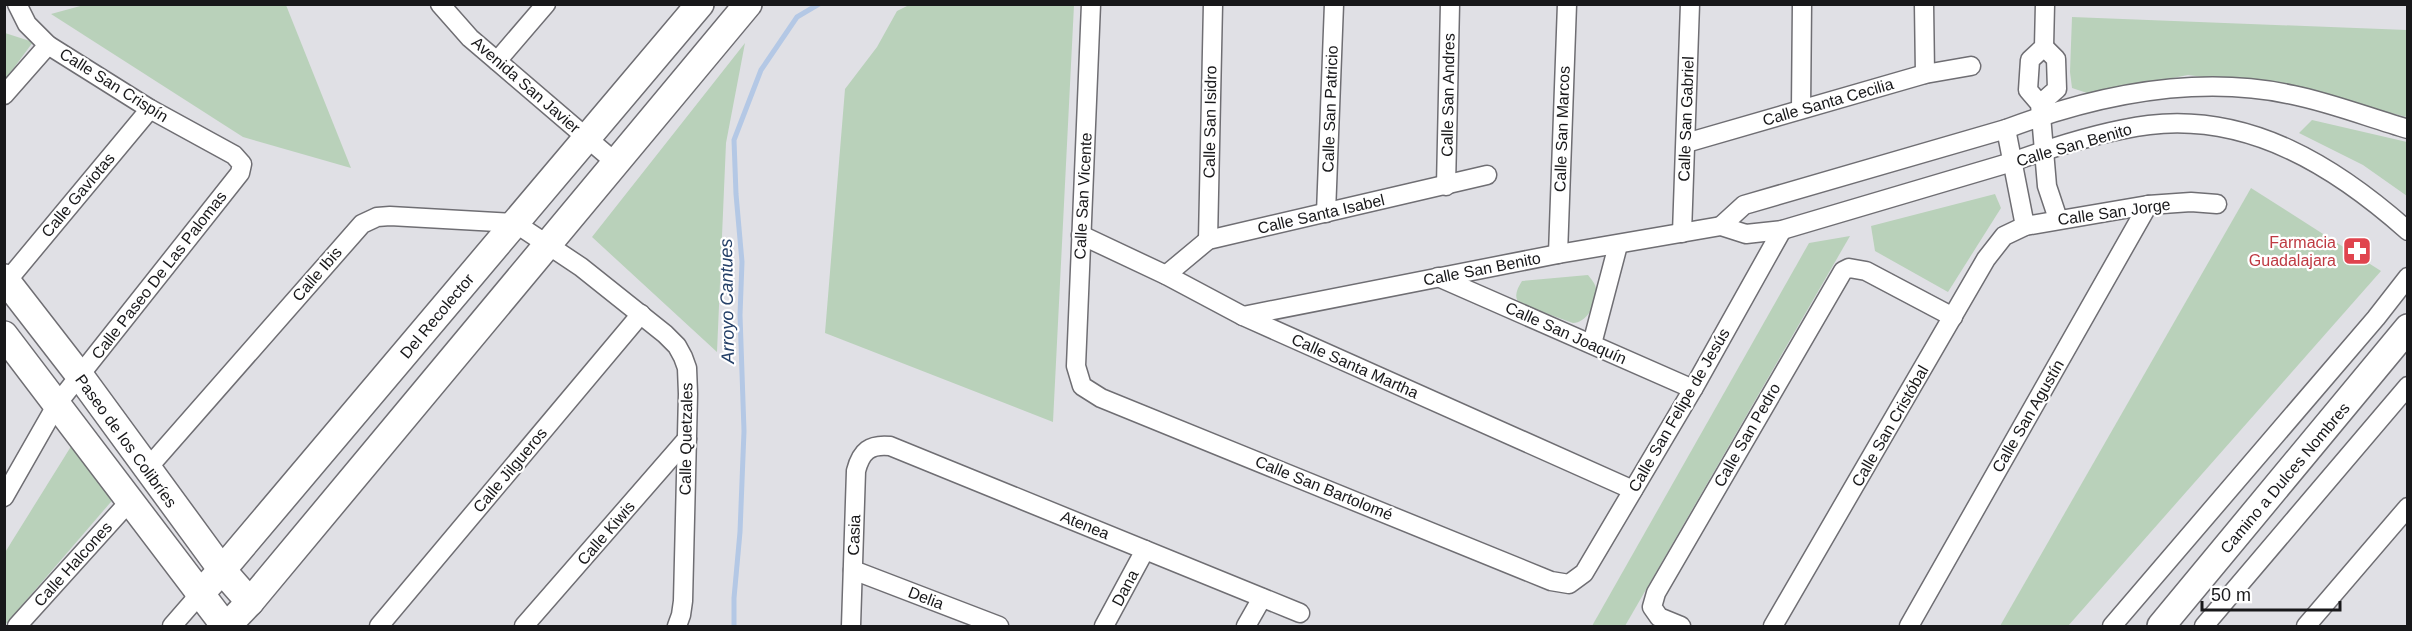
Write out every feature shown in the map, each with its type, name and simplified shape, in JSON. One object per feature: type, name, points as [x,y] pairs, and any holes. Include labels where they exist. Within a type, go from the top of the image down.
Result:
[{"type":"street","name":"Calle San Crispín","points":[[17,4],[27,24],[48,45],[150,109],[225,150]]},
{"type":"street","name":"Avenida San Javier","points":[[440,4],[470,38],[615,162]]},
{"type":"street","points":[[497,61],[546,4]]},
{"type":"street","name":"Del Recolector","points":[[172,627],[700,4]]},
{"type":"street","points":[[226,627],[250,602],[748,4]]},
{"type":"street","name":"Calle San Vicente","points":[[1082,386],[1076,366],[1091,4]]},
{"type":"street","name":"Calle San Isidro","points":[[1208,240],[1213,4]]},
{"type":"street","name":"Calle San Patricio","points":[[1326,213],[1334,4]]},
{"type":"street","name":"Calle San Andres","points":[[1446,186],[1450,4]]},
{"type":"street","name":"Calle San Marcos","points":[[1558,254],[1567,4]]},
{"type":"street","name":"Calle San Gabriel","points":[[1682,233],[1690,4]]},
{"type":"street","points":[[1800,109],[1802,4]]},
{"type":"street","points":[[1924,4],[1925,74]]},
{"type":"street","points":[[2040,110],[2056,89],[2056,60],[2044,46],[2045,4]]},
{"type":"street","points":[[4,95],[48,45]]},
{"type":"street","points":[[2044,46],[2030,60],[2028,90],[2040,110],[2047,186],[2058,219]]},
{"type":"street","name":"Calle Santa Cecilia","points":[[1686,143],[1925,74],[1971,66]]},
{"type":"street","name":"Calle San Benito","points":[[1721,226],[1744,205],[2006,129],[2040,110],[2143,92],[2217,86],[2294,95],[2408,129]]},
{"type":"street","name":"Calle Gaviotas","points":[[6,279],[150,109]]},
{"type":"street","name":"Calle San Benito","points":[[1243,316],[1558,254],[1721,226],[1746,234],[1782,230],[2043,151],[2149,125],[2213,126],[2242,131],[2272,141],[2312,160],[2354,185],[2408,231]]},
{"type":"street","points":[[2006,129],[2012,162],[2018,228]]},
{"type":"street","name":"Calle Paseo De Las Palomas","points":[[4,497],[57,404],[240,173],[242,164],[240,160],[225,150]]},
{"type":"street","name":"Calle Santa Isabel","points":[[1166,275],[1208,240],[1487,175]]},
{"type":"street","name":"Calle San Jorge","points":[[2018,228],[2058,219],[2148,205],[2192,202],[2217,204]]},
{"type":"street","name":"Calle San Agustín","points":[[1909,627],[2148,205]]},
{"type":"street","name":"Calle Ibis","points":[[146,470],[362,224],[377,217],[390,216],[515,223],[547,243]]},
{"type":"street","name":"Calle San Cristóbal","points":[[1773,627],[1986,260],[1996,244],[2018,228]]},
{"type":"street","name":"Calle San Felipe de Jesús","points":[[1569,584],[1584,573],[1693,389],[1782,230]]},
{"type":"street","name":"Calle Santa Martha","points":[[1081,235],[1166,275],[1243,316],[1633,490]]},
{"type":"street","name":"Calle Quetzales","points":[[547,243],[610,288],[677,346],[687,368],[683,601],[677,627]]},
{"type":"street","points":[[1592,344],[1617,245]]},
{"type":"street","name":"Calle San Pedro","points":[[1681,627],[1659,617],[1652,608],[1656,593],[1843,272],[1849,268],[1866,271],[1953,317]]},
{"type":"street","name":"Calle San Joaquín","points":[[1438,277],[1693,389]]},
{"type":"street","points":[[2112,627],[2376,318],[2407,278]]},
{"type":"street","name":"Paseo de los Colibríes","points":[[6,279],[80,376],[146,470],[222,570],[250,602]]},
{"type":"street","name":"Calle Jilgueros","points":[[379,627],[641,314]]},
{"type":"street","name":"Camino a Dulces Nombres","points":[[2161,627],[2408,328]]},
{"type":"street","name":"Paseo de los Colibríes","points":[[4,335],[199,595],[226,627]]},
{"type":"street","name":"Calle San Bartolomé","points":[[1082,386],[1101,398],[1551,581],[1569,584]]},
{"type":"street","points":[[2205,627],[2408,386]]},
{"type":"street","name":"Calle Kiwis","points":[[525,627],[687,439]]},
{"type":"street","name":"Atenea","points":[[868,448],[876,445],[890,446],[1300,613]]},
{"type":"street","name":"Casia","points":[[851,627],[856,471],[860,457],[868,448]]},
{"type":"street","name":"Calle Halcones","points":[[17,627],[129,502]]},
{"type":"street","points":[[2306,627],[2408,507]]},
{"type":"street","name":"Dana","points":[[1104,627],[1145,549]]},
{"type":"street","name":"Delia","points":[[853,570],[999,627]]},
{"type":"street","points":[[1246,627],[1262,598]]},
{"type":"green space","points":[[84,5],[286,5],[351,168],[243,137],[51,14]]},
{"type":"green space","points":[[909,5],[1074,5],[1053,422],[825,333],[845,89],[877,47],[897,11]]},
{"type":"green space","points":[[2072,17],[2407,30],[2407,117],[2257,84],[2188,75],[2090,94],[2072,88],[2070,72]]},
{"type":"green space","points":[[5,33],[33,42],[5,80]]},
{"type":"green space","points":[[745,43],[726,143],[717,352],[592,237]]},
{"type":"green space","points":[[2312,120],[2407,142],[2407,196],[2363,165],[2299,133]]},
{"type":"green space","points":[[2251,188],[2381,271],[2068,626],[2000,626]]},
{"type":"green space","points":[[1995,194],[2001,208],[1948,292],[1875,251],[1871,226]]},
{"type":"green space","points":[[1850,236],[1625,626],[1592,626],[1809,243]]},
{"type":"green space","points":[[1588,275],[1595,286],[1595,299],[1587,316],[1578,322],[1573,323],[1520,304],[1516,296],[1522,281]]},
{"type":"green space","points":[[75,440],[116,496],[5,625],[4,554]]},
{"type":"waterway","name":"Arroyo Cantues","points":[[734,626],[744,431],[740,315],[742,262],[734,140],[761,70],[797,17],[819,4]]},
{"type":"place","name":"Farmacia Guadalajara","points":[[2357,251]]}]
